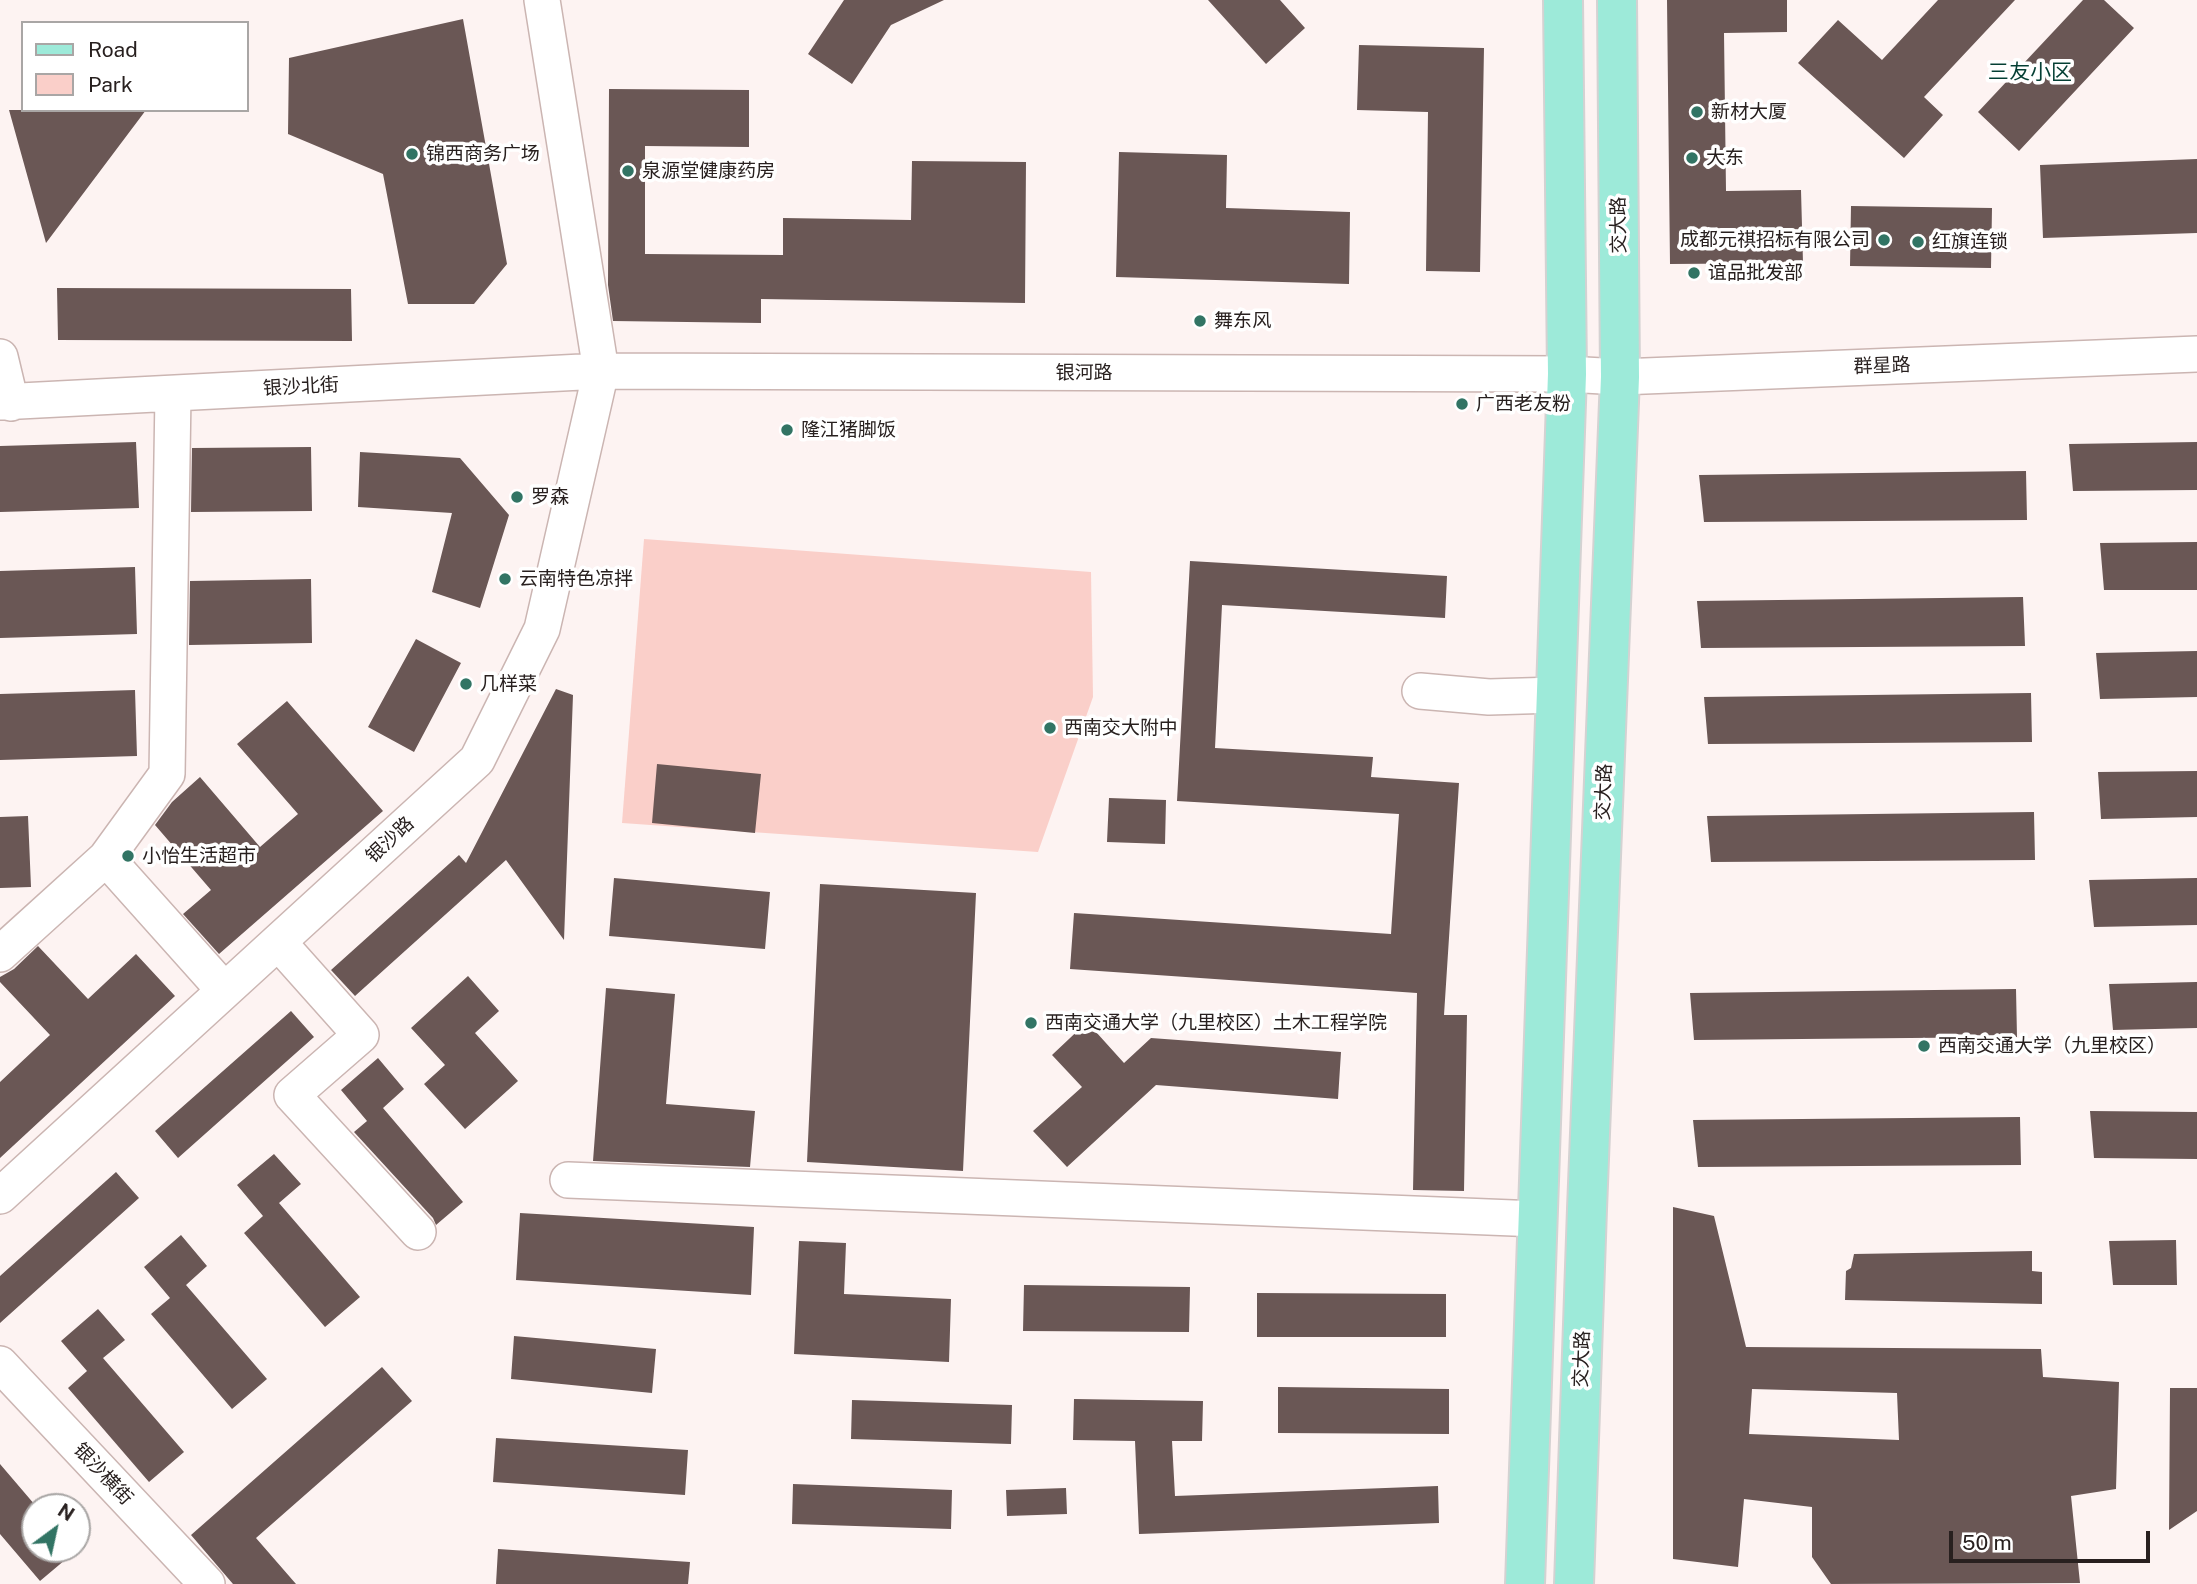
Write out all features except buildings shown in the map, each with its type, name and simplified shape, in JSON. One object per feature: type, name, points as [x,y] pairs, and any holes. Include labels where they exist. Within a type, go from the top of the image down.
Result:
[{"type":"main road","points":[[1525,1584],[1567,374],[1563,0]]},
{"type":"main road","name":"交大路","points":[[1574,1584],[1620,377],[1617,0]]},
{"type":"street","points":[[542,0],[601,371]]},
{"type":"street","name":"群星路","points":[[1567,374],[1620,377],[2197,354]]},
{"type":"street","points":[[0,357],[6,403]]},
{"type":"street","name":"银河路","points":[[601,371],[1567,374]]},
{"type":"street","name":"银沙北街","points":[[6,403],[601,371]]},
{"type":"street","name":"银沙路","points":[[0,1196],[477,760],[542,629],[601,371]]},
{"type":"street","points":[[0,954],[106,858],[167,775],[173,394]]},
{"type":"street","points":[[1420,691],[1489,697],[1556,695]]},
{"type":"street","points":[[106,858],[224,990]]},
{"type":"street","points":[[278,942],[361,1035],[292,1095],[418,1232]]},
{"type":"street","points":[[568,1180],[1538,1219]]},
{"type":"street","name":"银沙横街","points":[[0,1364],[206,1584]]},
{"type":"green space","points":[[644,539],[1091,572],[1093,697],[1038,852],[622,823]]},
{"type":"place","name":"新材大厦","points":[[1697,112]]},
{"type":"place","name":"锦西商务广场","points":[[412,154]]},
{"type":"place","name":"大东","points":[[1692,158]]},
{"type":"place","name":"泉源堂健康药房","points":[[628,171]]},
{"type":"place","name":"成都元祺招标有限公司","points":[[1884,240]]},
{"type":"place","name":"红旗连锁","points":[[1918,242]]},
{"type":"place","name":"谊品批发部","points":[[1694,273]]},
{"type":"place","name":"舞东风","points":[[1200,321]]},
{"type":"place","name":"广西老友粉","points":[[1462,404]]},
{"type":"place","name":"隆江猪脚饭","points":[[787,430]]},
{"type":"place","name":"罗森","points":[[517,497]]},
{"type":"place","name":"云南特色凉拌","points":[[505,579]]},
{"type":"place","name":"几样菜","points":[[466,684]]},
{"type":"place","name":"西南交大附中","points":[[1050,728]]},
{"type":"place","name":"小怡生活超市","points":[[128,856]]},
{"type":"place","name":"西南交通大学（九里校区）土木工程学院","points":[[1031,1023]]},
{"type":"place","name":"西南交通大学（九里校区）","points":[[1924,1046]]},
{"type":"district","name":"三友小区","points":[[2030,73]]}]
